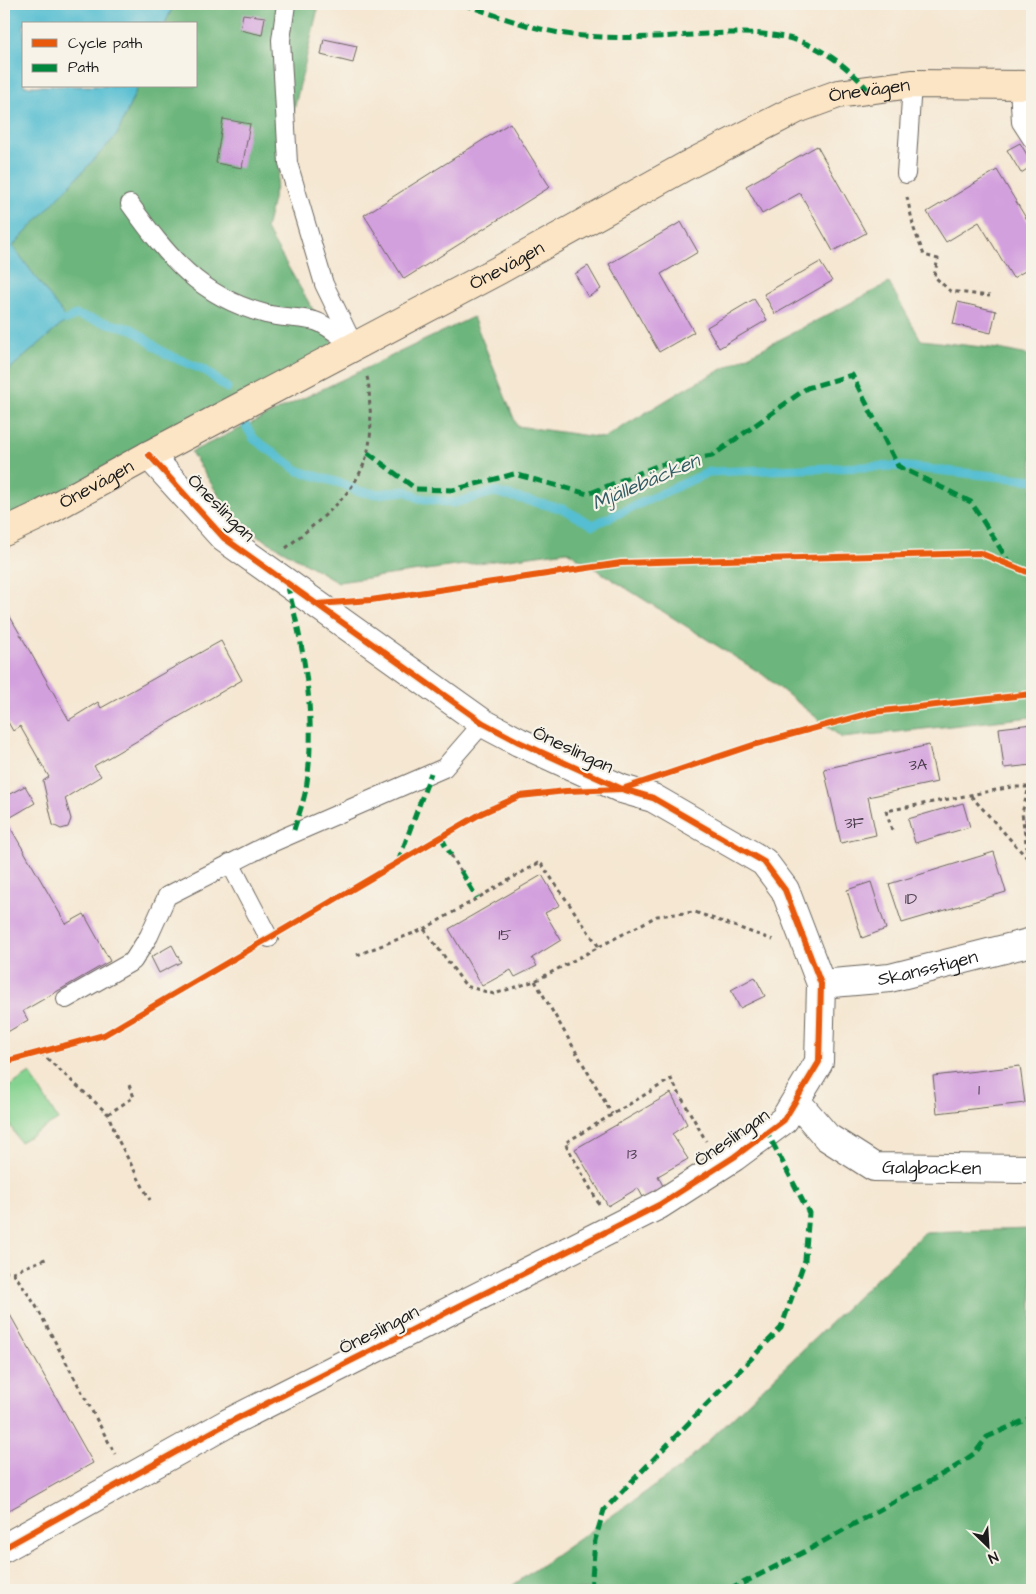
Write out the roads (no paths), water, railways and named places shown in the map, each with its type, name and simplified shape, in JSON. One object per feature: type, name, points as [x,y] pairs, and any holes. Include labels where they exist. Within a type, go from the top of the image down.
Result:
[{"type":"street","name":"Önevägen","points":[[4,532],[42,514],[149,455],[499,270],[684,167],[797,110],[838,94],[912,84],[1026,85]]},
{"type":"street","name":"Öneslingan","points":[[4,1548],[228,1423],[659,1205],[720,1166],[784,1120],[819,1062],[821,984],[785,890],[764,862],[653,798],[622,789],[519,742],[484,723],[263,568],[224,538],[149,455]]},
{"type":"street","name":"Skansstigen","points":[[821,984],[890,978],[1032,942]]},
{"type":"street","name":"Galgbacken","points":[[796,1101],[827,1136],[874,1167],[1032,1169]]},
{"type":"lane","points":[[286,4],[281,40],[288,163],[324,284],[354,346]]},
{"type":"lane","points":[[906,174],[912,84]]},
{"type":"lane","points":[[1026,85],[1021,122],[1032,139]]},
{"type":"lane","points":[[130,204],[162,249],[182,269],[222,298],[266,314],[317,322],[354,346]]},
{"type":"lane","points":[[66,999],[133,961],[149,936],[167,896],[269,844],[444,768],[484,723]]},
{"type":"lane","points":[[230,863],[269,938]]},
{"type":"water","points":[[4,4],[174,4],[166,22],[22,22],[22,88],[137,88],[117,135],[13,246],[67,320],[4,374]]},
{"type":"waterway","name":"Mjällebäcken","points":[[67,320],[75,315],[132,329],[164,353],[206,371],[227,388]]},
{"type":"waterway","name":"Mjällebäcken","points":[[245,424],[254,439],[299,471],[346,485],[357,491],[377,494],[406,491],[419,498],[454,503],[494,492],[563,509],[593,525],[709,472],[898,466],[1032,480]]}]
